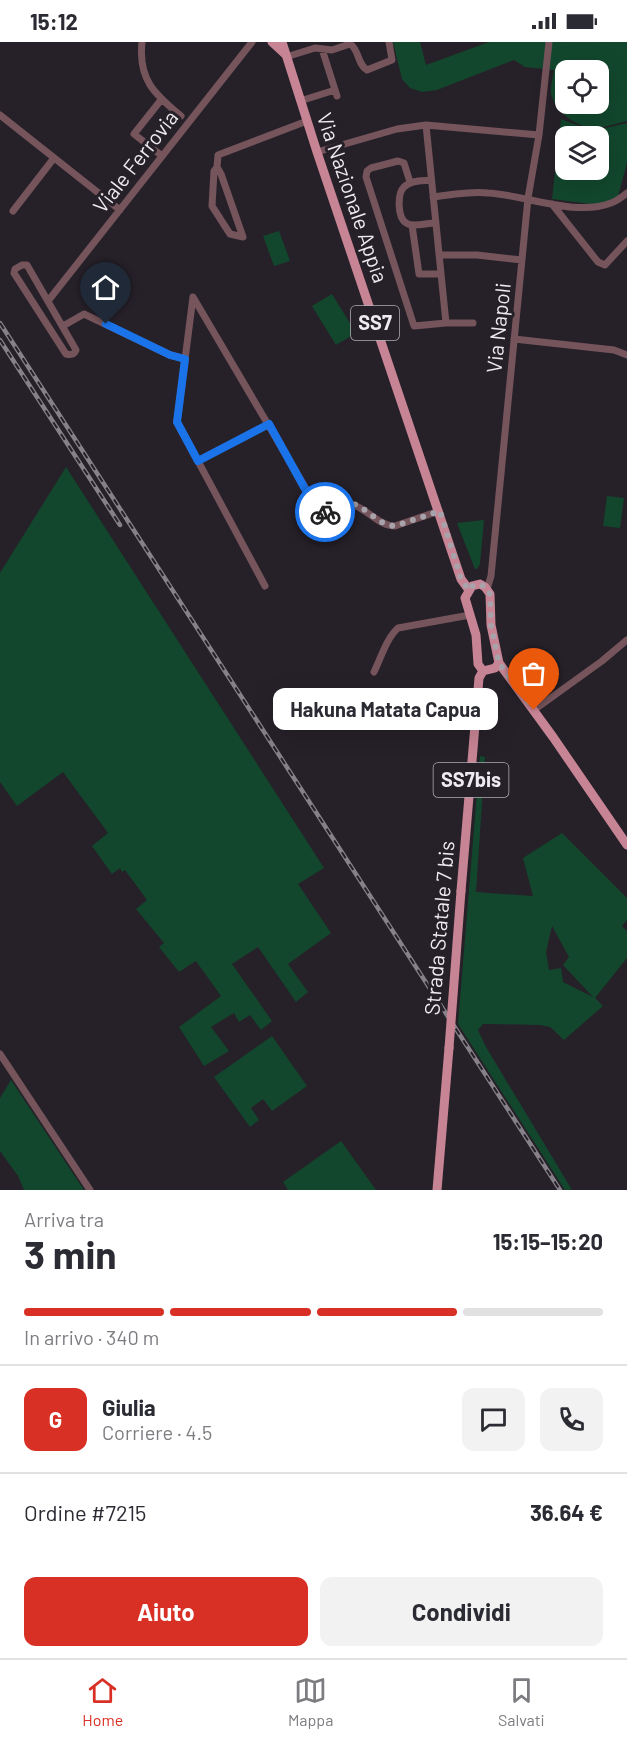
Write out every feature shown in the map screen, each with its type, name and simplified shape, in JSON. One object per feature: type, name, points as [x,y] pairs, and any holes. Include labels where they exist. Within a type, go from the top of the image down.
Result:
[{"type":"main road","name":"Via Nazionale Appia","points":[[273,42],[286,56]]},
{"type":"main road","name":"Via Nazionale Appia","points":[[282,42],[461,579],[469,590],[465,598],[476,635],[478,664],[483,671]]},
{"type":"main road","points":[[469,590],[472,586],[480,584],[487,589],[490,594],[491,625],[499,663],[627,845]]},
{"type":"main road","points":[[483,671],[495,668],[499,663]]},
{"type":"main road","name":"Strada Statale 7 bis","points":[[437,1190],[461,891],[480,678],[483,671]]},
{"type":"street","points":[[142,42],[140,59],[144,75],[161,100],[181,116]]},
{"type":"street","points":[[286,56],[315,48],[332,50],[353,44],[360,64],[367,70],[392,60],[389,42]]},
{"type":"street","name":"Via Napoli","points":[[487,589],[491,576],[528,198],[539,135],[549,42]]},
{"type":"street","name":"Viale Ferrovia","points":[[48,301],[253,43]]},
{"type":"street","points":[[300,101],[336,93],[322,49]]},
{"type":"street","points":[[161,100],[134,134],[162,156]]},
{"type":"street","points":[[0,115],[120,210]]},
{"type":"street","points":[[217,167],[243,237],[230,234],[212,206],[214,171],[217,167],[218,155],[307,121]]},
{"type":"street","points":[[426,125],[446,323]]},
{"type":"street","points":[[317,152],[397,129],[426,125],[539,135]]},
{"type":"street","points":[[13,211],[54,158]]},
{"type":"street","points":[[410,182],[404,163],[398,161],[367,171],[366,177],[414,326],[473,323]]},
{"type":"street","points":[[431,180],[410,182],[400,192],[399,197],[402,220],[405,224],[436,223]]},
{"type":"street","points":[[433,197],[486,192],[552,204],[591,207],[612,203],[627,194]]},
{"type":"street","points":[[552,204],[598,262],[605,264],[627,241]]},
{"type":"street","points":[[412,225],[419,274],[441,274]]},
{"type":"street","points":[[439,255],[477,255],[522,260]]},
{"type":"street","points":[[27,265],[48,301],[76,350],[70,355],[66,354],[14,273],[18,267],[27,265]]},
{"type":"street","points":[[32,300],[35,292],[43,293]]},
{"type":"street","points":[[265,586],[177,422],[193,297],[319,511],[326,512],[343,503],[355,505],[388,526],[403,524],[440,511]]},
{"type":"street","points":[[63,326],[84,314],[170,355],[185,359]]},
{"type":"street","points":[[46,322],[56,325],[57,317]]},
{"type":"street","points":[[514,339],[614,350],[627,355]]},
{"type":"street","points":[[198,461],[269,424]]},
{"type":"street","points":[[374,672],[387,643],[398,628],[470,615]]},
{"type":"street","points":[[534,710],[627,640]]},
{"type":"street","points":[[0,1053],[90,1190]]},
{"type":"green space","points":[[393,42],[420,42],[426,65],[489,42],[627,42],[627,121],[607,126],[584,126],[574,122],[564,114],[609,114],[609,60],[555,60],[555,103],[551,94],[554,70],[525,67],[514,60],[437,90],[422,92],[410,88],[402,79]]},
{"type":"green space","points":[[561,119],[580,126],[560,126]]},
{"type":"green space","points":[[627,123],[627,163],[617,200],[598,205],[552,199],[555,172],[555,180],[609,180],[609,127]]},
{"type":"green space","points":[[279,231],[290,261],[274,266],[263,236]]},
{"type":"green space","points":[[332,294],[356,333],[336,345],[312,306]]},
{"type":"green space","points":[[66,467],[324,868],[298,884],[331,933],[288,964],[308,992],[296,1002],[258,947],[232,964],[272,1021],[261,1030],[250,1015],[239,1022],[234,1013],[211,1027],[229,1051],[204,1066],[179,1027],[221,996],[196,961],[179,972],[159,947],[164,943],[136,909],[147,900],[125,870],[122,872],[120,868],[112,874],[92,846],[108,833],[63,772],[17,806],[0,782],[0,573]]},
{"type":"green space","points":[[607,496],[624,498],[620,528],[603,526]]},
{"type":"green space","points":[[484,520],[480,564],[475,569],[457,523]]},
{"type":"green space","points":[[480,756],[485,757],[476,892],[533,896],[523,858],[562,833],[627,898],[627,920],[622,926],[627,931],[627,958],[595,998],[603,1006],[564,1040],[550,1027],[541,1025],[483,1024],[478,1030],[572,1190],[565,1190],[458,1024]],"holes":[[[552,926],[569,957],[563,965],[593,997],[563,982],[561,968],[549,970],[546,952]]]},
{"type":"green space","points":[[272,1036],[307,1086],[272,1111],[263,1099],[251,1108],[259,1120],[250,1127],[214,1077]]},
{"type":"green space","points":[[11,1080],[84,1190],[24,1190],[18,1176],[0,1151],[0,1098]]},
{"type":"green space","points":[[341,1141],[376,1190],[288,1190],[283,1182]]},
{"type":"railway","points":[[0,323],[560,1190]]},
{"type":"railway","points":[[0,340],[120,525]]},
{"type":"way so far","points":[[325,512],[343,503],[355,505],[380,522],[388,526],[395,526],[440,511],[461,579],[469,590],[472,586],[480,584],[490,594],[491,625],[499,663],[534,710]]},
{"type":"place","name":"Hakuna Matata Capua","points":[[534,710]]},
{"type":"route","points":[[106,324],[170,355],[185,359],[177,422],[198,461],[269,424],[314,505],[319,511],[325,512]]}]
